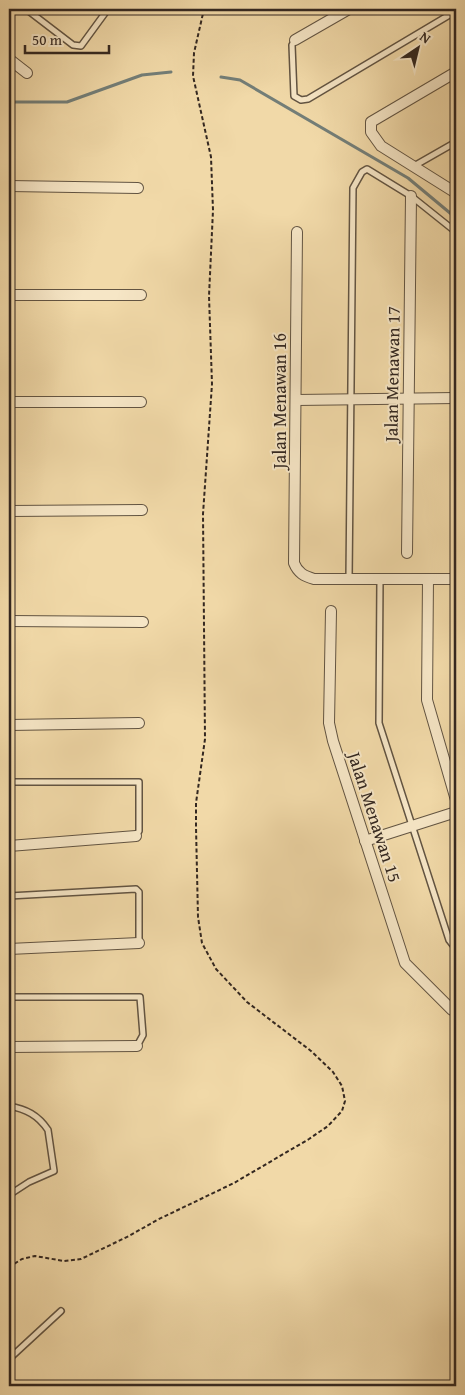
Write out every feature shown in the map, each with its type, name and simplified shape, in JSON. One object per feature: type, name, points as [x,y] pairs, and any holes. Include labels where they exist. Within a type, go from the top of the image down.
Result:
[{"type":"street","points":[[295,40],[349,9]]},
{"type":"street","points":[[9,59],[27,74]]},
{"type":"street","points":[[456,72],[371,122],[371,132],[381,146],[456,193]]},
{"type":"street","points":[[9,186],[138,188]]},
{"type":"street","name":"Jalan Menawan 17","points":[[408,552],[411,196]]},
{"type":"street","name":"Jalan Menawan 16","points":[[297,232],[294,563],[297,570],[304,576],[314,579],[349,579]]},
{"type":"street","points":[[9,295],[141,295]]},
{"type":"street","points":[[296,400],[456,398]]},
{"type":"street","points":[[9,402],[141,402]]},
{"type":"street","points":[[9,511],[142,510]]},
{"type":"street","points":[[349,579],[456,579]]},
{"type":"street","points":[[428,579],[427,700],[456,800]]},
{"type":"street","name":"Jalan Menawan 15","points":[[331,611],[329,723],[405,963],[452,1010]]},
{"type":"street","points":[[9,621],[143,622]]},
{"type":"street","points":[[9,725],[139,722]]},
{"type":"street","points":[[365,841],[456,812]]},
{"type":"street","points":[[9,846],[136,836]]},
{"type":"street","points":[[9,949],[139,943]]},
{"type":"street","points":[[9,1047],[137,1046]]},
{"type":"lane","points":[[26,9],[73,45],[81,46],[108,9]]},
{"type":"lane","points":[[295,40],[292,46],[294,96],[301,100],[308,99],[456,11]]},
{"type":"lane","points":[[414,167],[456,142]]},
{"type":"lane","points":[[349,579],[353,188],[362,172],[367,169],[411,196],[456,232]]},
{"type":"lane","points":[[380,579],[378,718],[449,940],[456,949]]},
{"type":"lane","points":[[9,782],[139,782],[139,831],[136,836]]},
{"type":"lane","points":[[9,896],[136,889],[139,892],[139,943]]},
{"type":"lane","points":[[9,996],[140,997],[143,1035],[137,1046]]},
{"type":"lane","points":[[9,1106],[28,1111],[44,1124],[48,1130],[54,1171],[29,1182],[9,1195]]},
{"type":"lane","points":[[9,1359],[61,1311]]},
{"type":"path","points":[[9,1267],[22,1258],[35,1256],[64,1260],[81,1259],[129,1236],[157,1220],[234,1183],[309,1139],[328,1126],[342,1111],[345,1101],[342,1086],[333,1072],[311,1052],[247,1002],[216,969],[202,943],[196,811],[205,739],[203,514],[212,384],[209,296],[213,210],[211,156],[193,76],[194,53],[204,9]]},
{"type":"waterway","points":[[9,102],[67,102],[142,75],[171,72]]},
{"type":"waterway","points":[[221,77],[240,80],[408,178],[456,218]]}]
